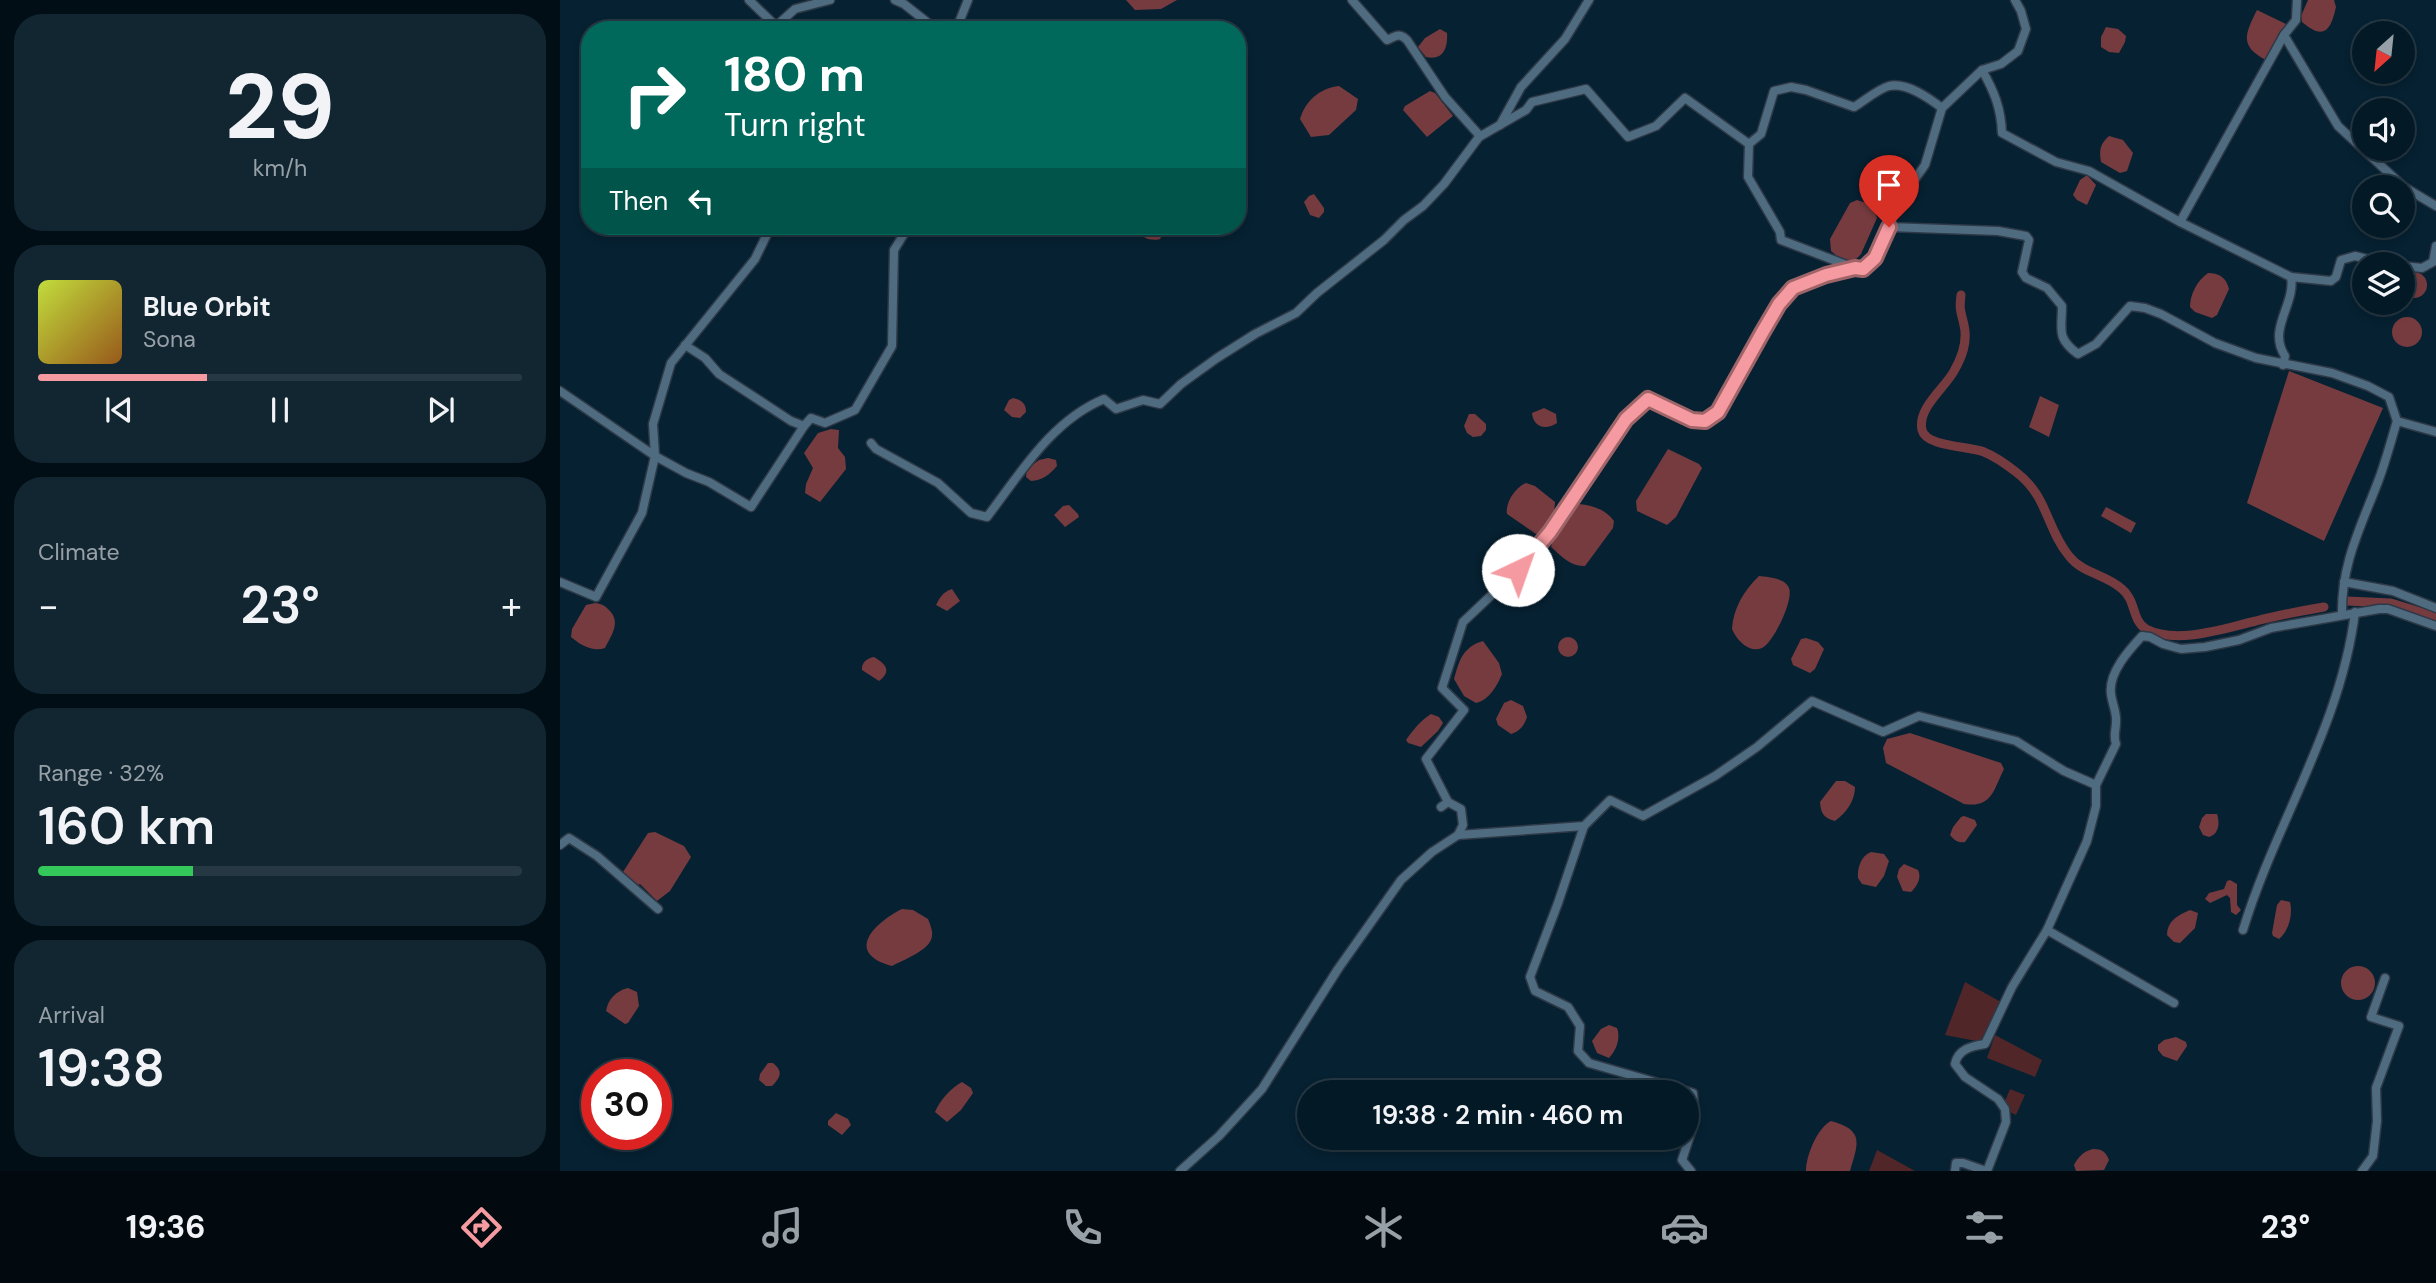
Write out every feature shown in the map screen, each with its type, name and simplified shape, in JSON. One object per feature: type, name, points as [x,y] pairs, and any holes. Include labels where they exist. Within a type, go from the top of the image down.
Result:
[{"type":"street","points":[[749,0],[771,21]]},
{"type":"street","points":[[782,21],[795,9],[831,0]]},
{"type":"street","points":[[895,0],[926,21]]},
{"type":"street","points":[[960,21],[968,0]]},
{"type":"street","points":[[1352,0],[1387,40],[1397,35],[1407,40],[1445,97],[1480,136]]},
{"type":"street","points":[[1499,126],[1521,87],[1565,39],[1589,0]]},
{"type":"street","points":[[1942,108],[1925,95],[1902,87],[1890,86],[1854,107],[1806,90],[1791,88],[1774,91],[1760,134],[1749,144],[1748,177],[1780,232],[1781,240],[1855,268],[1863,269],[1875,258],[1900,200],[1925,165],[1942,108],[1982,70],[2001,64],[2018,51],[2026,29],[2015,0]]},
{"type":"street","points":[[2180,222],[2284,35],[2296,20],[2297,0]]},
{"type":"street","points":[[2284,35],[2338,126],[2404,187],[2436,206]]},
{"type":"street","points":[[1982,70],[1998,103],[2002,133],[2009,139],[2056,162],[2089,171],[2180,222],[2291,276],[2331,281],[2336,278],[2341,260],[2352,257]]},
{"type":"street","points":[[871,443],[876,449],[938,483],[971,513],[987,517],[1006,494],[1019,472],[1040,448],[1075,416],[1104,400],[1116,408],[1143,400],[1160,404],[1181,384],[1231,348],[1296,313],[1423,206],[1444,184],[1480,136],[1526,110],[1532,102],[1586,89],[1628,137],[1656,126],[1685,98],[1749,144]]},
{"type":"street","points":[[1889,227],[1998,232],[2026,236],[2029,240],[2022,272],[2026,278],[2047,288],[2062,306],[2062,337],[2068,347],[2078,354],[2096,344],[2130,306],[2145,307],[2216,343],[2256,358],[2332,373],[2389,397],[2398,421],[2347,561],[2342,615]]},
{"type":"street","points":[[560,582],[596,597],[642,513],[655,456],[653,424],[671,363],[755,258],[766,235]]},
{"type":"street","points":[[560,391],[655,456],[709,482],[751,507],[811,418],[825,423],[855,410],[892,346],[894,250],[903,235]]},
{"type":"street","points":[[2415,267],[2422,268],[2432,262],[2436,235]]},
{"type":"street","points":[[1458,835],[1463,825],[1461,809],[1445,805],[1426,759],[1464,710],[1442,688],[1463,622],[1518,570],[1541,544],[1626,419],[1648,399],[1692,420],[1705,421],[1712,417],[1718,412],[1779,304],[1793,288],[1826,275],[1855,268]]},
{"type":"street","points":[[2283,365],[2285,356],[2280,349],[2279,335],[2293,285],[2291,276]]},
{"type":"street","points":[[685,345],[705,358],[719,374],[791,421],[804,426]]},
{"type":"street","points":[[2398,421],[2436,432]]},
{"type":"street","points":[[2344,582],[2393,591],[2436,608]]},
{"type":"street","points":[[1955,1171],[1956,1163],[1963,1163],[1987,1171],[2006,1122],[2004,1109],[1998,1099],[1965,1077],[1955,1064],[1956,1058],[1963,1051],[1985,1044],[2012,986],[2047,930],[2087,841],[2096,806],[2096,785],[2116,744],[2113,735],[2117,721],[2110,691],[2113,677],[2142,636],[2181,649],[2205,647],[2239,640],[2271,628],[2355,612],[2388,610],[2436,626]]},
{"type":"street","points":[[2243,930],[2338,694],[2355,612]]},
{"type":"street","points":[[1691,1171],[1682,1160],[1695,1119],[1693,1093],[1590,1063],[1578,1051],[1580,1026],[1567,1007],[1535,991],[1530,977],[1584,826],[1610,800],[1643,816],[1715,776],[1757,747],[1812,701],[1883,732],[1919,716],[2017,741],[2064,771],[2096,785]]},
{"type":"street","points":[[1180,1171],[1219,1136],[1262,1088],[1338,969],[1401,880],[1432,852],[1458,835],[1584,826]]},
{"type":"street","points":[[560,845],[569,838],[597,856],[658,909]]},
{"type":"street","points":[[2047,930],[2174,1003]]},
{"type":"street","points":[[2362,1171],[2373,1156],[2377,1121],[2376,1087],[2399,1026],[2371,1017],[2385,978]]},
{"type":"shaded area","points":[[1126,0],[1177,0],[1161,9],[1135,10]]},
{"type":"shaded area","points":[[2308,0],[2334,0],[2336,7],[2332,22],[2321,32],[2302,22],[2301,16]]},
{"type":"shaded area","points":[[2257,10],[2288,25],[2266,60],[2252,50],[2247,39]]},
{"type":"shaded area","points":[[2106,27],[2118,29],[2126,36],[2119,53],[2109,52],[2101,47],[2101,37]]},
{"type":"shaded area","points":[[1440,29],[1447,33],[1447,44],[1443,52],[1437,57],[1426,57],[1418,47],[1425,38]]},
{"type":"shaded area","points":[[1339,86],[1358,99],[1356,110],[1329,135],[1311,137],[1300,119],[1306,107],[1314,96]]},
{"type":"shaded area","points":[[1430,91],[1435,93],[1453,116],[1427,137],[1403,110],[1405,106]]},
{"type":"shaded area","points":[[2109,136],[2123,140],[2133,153],[2127,171],[2120,173],[2101,162],[2101,148]]},
{"type":"shaded area","points":[[2087,175],[2096,185],[2087,205],[2073,195],[2080,180]]},
{"type":"shaded area","points":[[1314,194],[1324,208],[1319,218],[1310,215],[1304,202]]},
{"type":"shaded area","points":[[1857,200],[1872,205],[1877,218],[1861,254],[1854,260],[1846,261],[1831,251],[1830,239],[1850,203]]},
{"type":"shaded area","points":[[1162,235],[1160,239],[1152,240],[1142,236]]},
{"type":"shaded area","points":[[2415,272],[2426,280],[2426,290],[2415,298]]},
{"type":"shaded area","points":[[2208,273],[2222,277],[2229,289],[2217,315],[2212,318],[2195,312],[2190,307],[2195,288]]},
{"type":"shaded area","points":[[2407,317],[2418,321],[2422,332],[2418,343],[2407,347],[2396,343],[2392,332],[2396,321]]},
{"type":"shaded area","points":[[2289,371],[2383,408],[2324,541],[2247,503]]},
{"type":"shaded area","points":[[2040,396],[2059,405],[2049,437],[2029,427]]},
{"type":"shaded area","points":[[1013,398],[1025,406],[1026,412],[1020,418],[1012,417],[1004,410]]},
{"type":"shaded area","points":[[1544,408],[1556,414],[1557,423],[1545,427],[1535,422],[1532,413]]},
{"type":"shaded area","points":[[1469,414],[1475,414],[1486,424],[1486,430],[1481,436],[1473,437],[1467,433],[1464,426]]},
{"type":"shaded area","points":[[831,429],[839,430],[838,448],[845,457],[846,469],[820,502],[805,493],[813,468],[804,453],[818,433]]},
{"type":"shaded area","points":[[1668,449],[1702,468],[1676,517],[1667,525],[1637,511],[1636,501]]},
{"type":"shaded area","points":[[1039,460],[1056,460],[1057,466],[1051,472],[1031,481],[1026,477],[1027,469]]},
{"type":"shaded area","points":[[1526,483],[1535,486],[1555,502],[1554,513],[1542,533],[1536,534],[1507,514],[1512,495]]},
{"type":"shaded area","points":[[1579,504],[1599,509],[1614,521],[1613,528],[1585,566],[1571,563],[1551,547],[1554,535]]},
{"type":"shaded area","points":[[1069,505],[1079,517],[1065,527],[1054,515],[1063,506]]},
{"type":"shaded area","points":[[2106,507],[2136,523],[2131,533],[2101,516]]},
{"type":"shaded area","points":[[1759,576],[1784,582],[1790,594],[1777,630],[1762,648],[1752,649],[1744,645],[1732,629],[1740,600]]},
{"type":"shaded area","points":[[952,589],[960,601],[947,611],[936,605],[942,595]]},
{"type":"shaded area","points":[[595,603],[607,608],[615,620],[610,639],[605,648],[600,649],[587,647],[571,637],[572,629],[586,605]]},
{"type":"shaded area","points":[[1568,637],[1575,640],[1578,647],[1575,654],[1568,657],[1561,654],[1558,647],[1561,640]]},
{"type":"shaded area","points":[[1801,639],[1818,642],[1824,649],[1815,669],[1810,673],[1793,665],[1791,659]]},
{"type":"shaded area","points":[[1483,641],[1499,663],[1502,674],[1489,696],[1476,703],[1464,696],[1454,679],[1466,651]]},
{"type":"shaded area","points":[[874,657],[886,668],[879,681],[862,670],[865,661]]},
{"type":"shaded area","points":[[1511,700],[1523,706],[1527,717],[1521,728],[1511,734],[1498,725],[1496,719],[1504,703]]},
{"type":"shaded area","points":[[1431,714],[1439,717],[1443,723],[1438,731],[1421,747],[1408,743],[1406,740],[1411,733]]},
{"type":"shaded area","points":[[1910,733],[2001,763],[2004,769],[1994,791],[1981,803],[1964,804],[1886,763],[1883,748],[1887,739]]},
{"type":"shaded area","points":[[1836,781],[1845,781],[1855,787],[1849,806],[1835,821],[1823,814],[1820,802]]},
{"type":"shaded area","points":[[2206,814],[2217,814],[2218,821],[2217,831],[2209,837],[2203,835],[2199,827]]},
{"type":"shaded area","points":[[1964,816],[1975,820],[1977,825],[1965,842],[1960,842],[1950,835],[1953,827]]},
{"type":"shaded area","points":[[655,832],[684,846],[691,857],[670,891],[657,901],[640,884],[636,886],[623,872],[648,833]]},
{"type":"shaded area","points":[[1871,852],[1884,854],[1889,861],[1884,876],[1876,887],[1862,884],[1858,878],[1860,863]]},
{"type":"shaded area","points":[[1904,864],[1919,873],[1918,882],[1911,892],[1903,891],[1897,877]]},
{"type":"shaded area","points":[[2230,880],[2237,884],[2237,905],[2241,910],[2236,915],[2231,912],[2230,898],[2227,895],[2210,903],[2205,899],[2209,893],[2224,889]]},
{"type":"shaded area","points":[[2281,900],[2290,902],[2291,912],[2288,927],[2279,939],[2272,933],[2277,905]]},
{"type":"shaded area","points":[[902,909],[913,910],[928,919],[932,936],[922,950],[892,966],[869,954],[868,938],[882,922]]},
{"type":"shaded area","points":[[2190,910],[2198,913],[2195,928],[2180,943],[2174,942],[2167,935],[2171,922]]},
{"type":"shaded area","points":[[2358,966],[2370,971],[2375,983],[2370,995],[2358,1000],[2346,995],[2341,983],[2346,971]]},
{"type":"shaded area","points":[[1965,982],[2001,1002],[1981,1042],[1945,1035]]},
{"type":"shaded area","points":[[628,988],[637,992],[639,1006],[625,1024],[606,1011],[613,996]]},
{"type":"shaded area","points":[[1609,1025],[1617,1028],[1618,1040],[1609,1058],[1597,1053],[1592,1041],[1601,1029]]},
{"type":"shaded area","points":[[1995,1035],[2042,1060],[2035,1077],[1987,1058]]},
{"type":"shaded area","points":[[2176,1037],[2186,1042],[2187,1046],[2177,1061],[2163,1056],[2158,1050],[2158,1045],[2164,1040]]},
{"type":"shaded area","points":[[768,1063],[773,1063],[779,1071],[779,1077],[772,1086],[766,1086],[759,1080]]},
{"type":"shaded area","points":[[962,1082],[971,1088],[973,1093],[961,1110],[947,1122],[935,1112],[946,1095]]},
{"type":"shaded area","points":[[2010,1089],[2025,1095],[2016,1115],[2002,1108]]},
{"type":"shaded area","points":[[836,1113],[848,1119],[851,1125],[842,1135],[828,1125],[828,1121]]},
{"type":"shaded area","points":[[1831,1121],[1849,1129],[1856,1139],[1850,1171],[1806,1171],[1813,1143]]},
{"type":"shaded area","points":[[2093,1149],[2101,1150],[2108,1157],[2104,1170],[2076,1171],[2074,1165],[2077,1159]]},
{"type":"shaded area","points":[[1877,1150],[1915,1171],[1869,1171]]},
{"type":"waterway","points":[[1961,295],[1964,349],[1950,378],[1924,414],[1922,430],[1925,436],[1939,443],[1988,454],[2027,481],[2069,556],[2081,567],[2122,589],[2130,599],[2138,621],[2146,629],[2158,634],[2201,634],[2324,607]]},
{"type":"waterway","points":[[2347,601],[2391,603],[2436,617]]},
{"type":"route","points":[[1518,570],[1550,532],[1626,419],[1648,399],[1692,420],[1705,421],[1718,412],[1779,304],[1793,288],[1826,275],[1855,268],[1863,269],[1875,258],[1889,227]]}]
